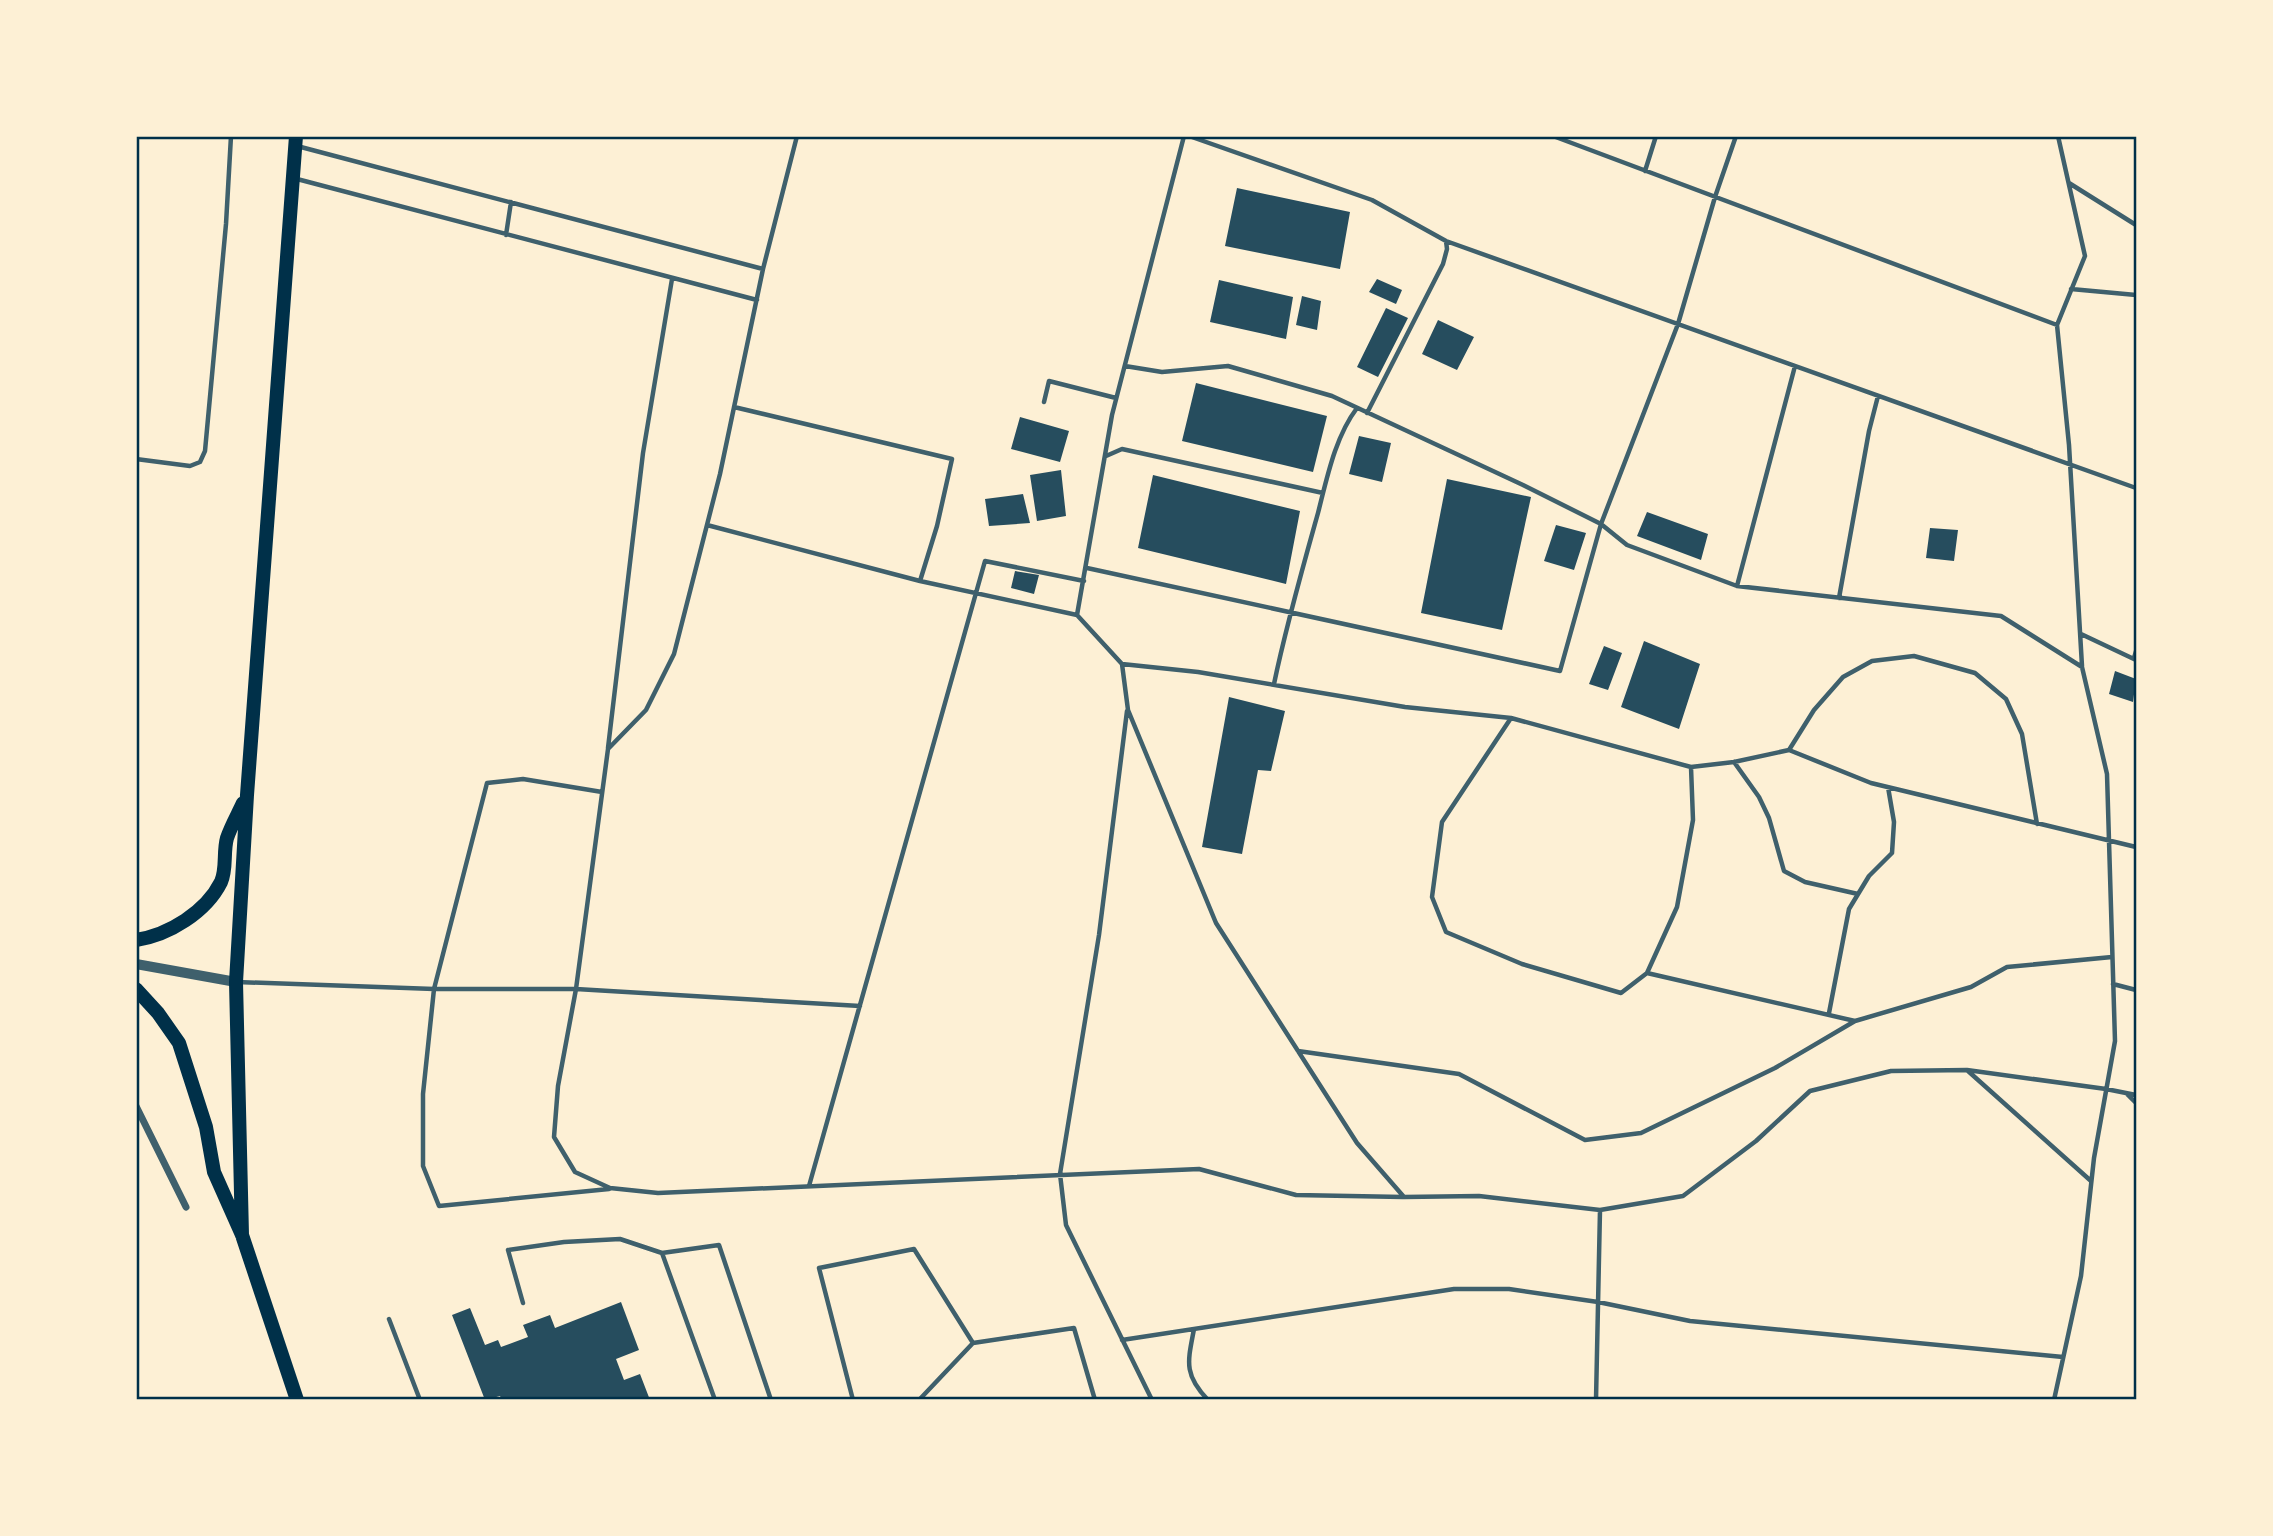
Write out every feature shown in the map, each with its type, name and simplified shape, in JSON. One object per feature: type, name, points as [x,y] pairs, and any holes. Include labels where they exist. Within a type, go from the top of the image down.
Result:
[{"type":"main road","points":[[242,1236],[236,982],[247,795],[296,141]]},
{"type":"main road","points":[[136,940],[145,939],[190,918],[205,904],[222,881],[227,838],[247,795]]},
{"type":"main road","points":[[136,989],[158,1013],[179,1043],[206,1127],[214,1172],[242,1236],[297,1399]]},
{"type":"street","points":[[136,964],[236,982]]},
{"type":"street","points":[[136,1106],[186,1207]]},
{"type":"lane","points":[[136,459],[190,466],[200,461],[205,451],[226,224],[231,136]]},
{"type":"lane","points":[[608,749],[646,710],[674,654],[707,525],[763,268],[797,136]]},
{"type":"lane","points":[[1077,615],[1116,398],[1187,136],[1372,200],[1446,240],[2137,488]]},
{"type":"lane","points":[[1553,136],[2057,325]]},
{"type":"lane","points":[[1645,171],[1656,136]]},
{"type":"lane","points":[[1087,568],[1560,671],[1601,524],[1678,324],[1736,136]]},
{"type":"lane","points":[[2054,1399],[2081,1276],[2091,1181],[2115,1041],[2107,774],[2082,667],[2070,465],[2057,325],[2085,256],[2058,136]]},
{"type":"lane","points":[[296,141],[511,202],[763,268]]},
{"type":"lane","points":[[292,178],[757,300]]},
{"type":"lane","points":[[2068,182],[2137,225]]},
{"type":"lane","points":[[506,235],[511,202]]},
{"type":"lane","points":[[1367,412],[1443,264],[1447,249],[1446,240]]},
{"type":"lane","points":[[610,1188],[575,1172],[554,1137],[558,1086],[576,989],[608,749],[643,453],[672,279]]},
{"type":"lane","points":[[2071,289],[2137,295]]},
{"type":"lane","points":[[1125,366],[1162,372],[1228,366],[1332,397],[1601,524],[1627,545],[1737,586],[2001,616],[2082,667]]},
{"type":"lane","points":[[1737,586],[1795,366]]},
{"type":"lane","points":[[1044,402],[1049,381],[1116,398]]},
{"type":"lane","points":[[1839,598],[1869,431],[1878,396]]},
{"type":"lane","points":[[734,407],[952,459],[937,526],[920,581]]},
{"type":"lane","points":[[1274,685],[1289,612],[1323,493],[1348,420],[1357,408]]},
{"type":"lane","points":[[1105,456],[1122,449],[1323,493]]},
{"type":"lane","points":[[707,525],[920,581],[1077,615],[1122,664],[1128,710],[1099,936],[1060,1174],[1066,1225],[1153,1399]]},
{"type":"lane","points":[[809,1186],[985,561],[1084,581]]},
{"type":"lane","points":[[2081,634],[2135,659],[2137,651]]},
{"type":"lane","points":[[1789,750],[1814,710],[1843,677],[1872,661],[1914,656],[1975,673],[2006,699],[2022,734],[2037,824]]},
{"type":"lane","points":[[1122,664],[1198,672],[1405,707],[1511,718],[1691,767],[1734,762],[1789,750],[1871,783],[2137,847]]},
{"type":"lane","points":[[1128,710],[1216,923],[1357,1143],[1404,1197]]},
{"type":"lane","points":[[1511,718],[1442,822],[1432,897],[1446,932],[1522,964],[1621,993],[1647,973],[1677,907],[1693,820],[1691,767]]},
{"type":"lane","points":[[1734,762],[1759,797],[1769,818],[1784,871],[1805,882],[1858,894]]},
{"type":"lane","points":[[602,792],[523,779],[487,783],[434,989],[424,1094],[423,1166],[439,1206],[610,1188],[658,1193],[1199,1169],[1296,1195],[1479,1196],[1600,1210],[1683,1196],[1756,1141],[1810,1091],[1891,1071],[1968,1070],[2137,1095]]},
{"type":"lane","points":[[1829,1013],[1849,909],[1869,876],[1892,853],[1894,822],[1888,787]]},
{"type":"lane","points":[[1297,1051],[1459,1074],[1585,1140],[1642,1133],[1775,1068],[1856,1021],[1970,987],[2007,967],[2112,957]]},
{"type":"lane","points":[[1647,973],[1856,1021]]},
{"type":"lane","points":[[236,982],[434,989],[576,989],[859,1006]]},
{"type":"lane","points":[[2113,984],[2137,990]]},
{"type":"lane","points":[[1968,1070],[2091,1181]]},
{"type":"lane","points":[[2126,1093],[2137,1103]]},
{"type":"lane","points":[[1596,1399],[1600,1210]]},
{"type":"lane","points":[[523,1303],[508,1250],[564,1242],[620,1239],[662,1253],[719,1245],[771,1399]]},
{"type":"lane","points":[[853,1399],[819,1268],[914,1249],[973,1343]]},
{"type":"lane","points":[[662,1253],[715,1399]]},
{"type":"lane","points":[[1122,1340],[1454,1289],[1509,1289],[1598,1301],[1690,1321],[2063,1357]]},
{"type":"lane","points":[[389,1320],[420,1399]]},
{"type":"lane","points":[[919,1399],[973,1343],[1074,1328],[1095,1399]]},
{"type":"lane","points":[[1194,1329],[1188,1360],[1193,1385],[1208,1399]]},
{"type":"building","points":[[1237,188],[1350,212],[1340,269],[1225,246]]},
{"type":"building","points":[[1377,279],[1402,290],[1396,304],[1369,292]]},
{"type":"building","points":[[1219,280],[1293,297],[1286,339],[1210,322]]},
{"type":"building","points":[[1302,296],[1321,301],[1317,330],[1296,325]]},
{"type":"building","points":[[1386,308],[1408,318],[1378,377],[1357,367]]},
{"type":"building","points":[[1438,320],[1474,337],[1457,370],[1422,354]]},
{"type":"building","points":[[1196,383],[1327,416],[1313,472],[1182,441]]},
{"type":"building","points":[[1020,417],[1069,431],[1060,462],[1011,449]]},
{"type":"building","points":[[1359,436],[1391,443],[1382,482],[1349,474]]},
{"type":"building","points":[[1061,470],[1066,516],[1037,521],[1030,475]]},
{"type":"building","points":[[1153,475],[1300,511],[1286,584],[1138,548]]},
{"type":"building","points":[[1447,479],[1531,497],[1502,630],[1421,613]]},
{"type":"building","points":[[1023,494],[1030,523],[989,526],[985,499]]},
{"type":"building","points":[[1647,512],[1708,534],[1701,560],[1637,536]]},
{"type":"building","points":[[1556,525],[1586,533],[1574,570],[1544,561]]},
{"type":"building","points":[[1930,528],[1958,530],[1954,561],[1926,558]]},
{"type":"building","points":[[1015,571],[1039,575],[1034,594],[1011,588]]},
{"type":"building","points":[[1644,641],[1700,664],[1679,729],[1621,707]]},
{"type":"building","points":[[1604,646],[1622,653],[1608,690],[1589,684]]},
{"type":"building","points":[[2115,671],[2136,679],[2133,702],[2109,694]]},
{"type":"building","points":[[1229,697],[1285,711],[1271,771],[1258,770],[1242,854],[1202,847]]},
{"type":"building","points":[[621,1302],[639,1350],[616,1359],[624,1380],[640,1374],[650,1400],[502,1400],[500,1396],[485,1400],[452,1315],[470,1308],[485,1345],[498,1340],[501,1347],[528,1337],[523,1325],[550,1315],[555,1328]]}]
